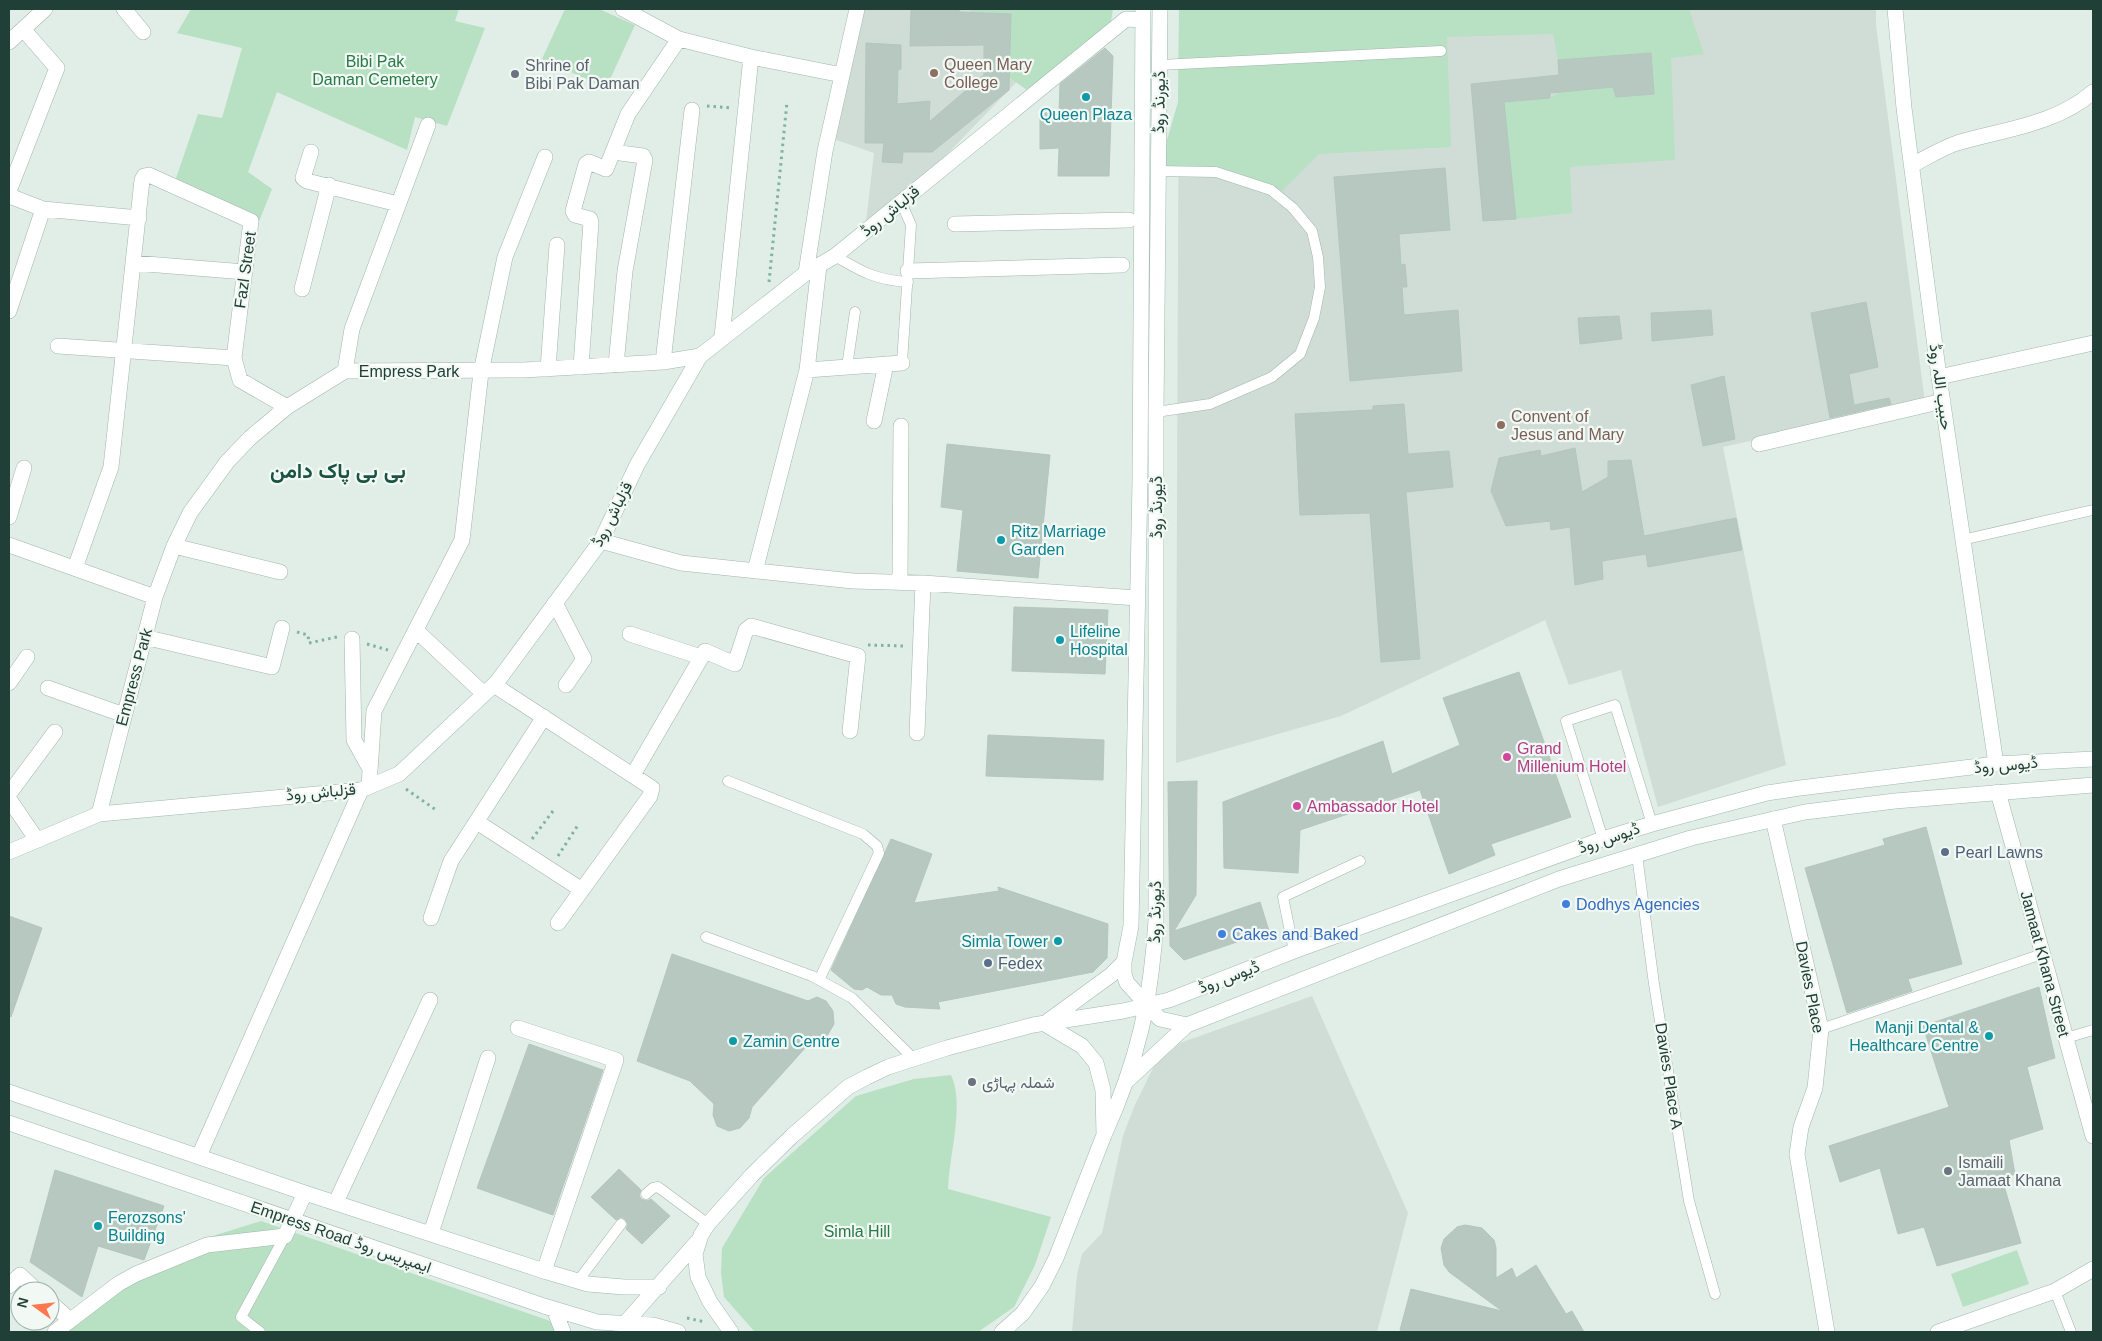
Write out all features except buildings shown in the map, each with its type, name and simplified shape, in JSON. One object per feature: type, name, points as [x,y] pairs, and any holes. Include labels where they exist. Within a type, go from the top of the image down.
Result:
[{"type":"street","points":[[9,42],[45,9]]},
{"type":"street","points":[[124,9],[143,32]]},
{"type":"street","points":[[623,9],[679,39],[752,58],[842,75]]},
{"type":"street","points":[[755,571],[807,370],[812,269],[825,151],[857,9]]},
{"type":"street","name":"ڈیورنڈ روڈ","points":[[1104,1135],[1128,1080],[1151,979],[1156,920],[1156,412],[1160,9]]},
{"type":"street","name":"حبیب اللہ روڈ","points":[[1895,9],[1895,26],[1939,376],[1996,764]]},
{"type":"street","name":"ڈیورنڈ روڈ","points":[[1143,14],[1137,598],[1131,926],[1124,962],[1124,974],[1127,983],[1146,1005]]},
{"type":"street","name":"قزلباش روڈ","points":[[9,852],[98,814],[365,788],[399,774],[489,690],[601,540],[637,465],[700,356],[722,337],[812,269],[834,256],[1126,19],[1143,14]]},
{"type":"street","points":[[23,29],[57,68],[9,192],[12,197],[43,209],[139,218],[111,467],[75,568]]},
{"type":"street","points":[[581,367],[590,219],[575,215],[573,211],[587,162],[606,169],[628,114],[679,39]]},
{"type":"street","points":[[722,337],[752,58]]},
{"type":"street","points":[[1912,165],[1955,144],[2052,119],[2079,105],[2093,92]]},
{"type":"street","points":[[663,362],[692,110]]},
{"type":"street","points":[[345,371],[352,329],[428,125]]},
{"type":"street","points":[[311,152],[303,178],[398,204]]},
{"type":"street","points":[[613,152],[643,156],[644,160],[624,271],[616,365]]},
{"type":"street","points":[[199,1156],[365,788],[370,769],[374,711],[462,540],[481,372],[505,257],[545,157]]},
{"type":"street","name":"Fazl Street","points":[[139,218],[142,180],[144,176],[149,175],[250,220],[252,224],[234,358],[240,380],[287,407]]},
{"type":"street","points":[[302,289],[328,185]]},
{"type":"street","points":[[9,311],[14,277],[43,209]]},
{"type":"street","points":[[955,224],[1129,220]]},
{"type":"street","points":[[548,369],[557,245]]},
{"type":"street","points":[[134,263],[245,272]]},
{"type":"street","points":[[908,276],[1122,265]]},
{"type":"street","points":[[1939,376],[2093,343]]},
{"type":"street","points":[[58,346],[234,358]]},
{"type":"street","name":"Empress Park","points":[[98,814],[155,597],[174,546],[190,512],[227,462],[250,437],[287,407],[345,371],[481,372],[663,362],[700,356]]},
{"type":"street","points":[[807,370],[902,363]]},
{"type":"street","points":[[874,421],[886,364]]},
{"type":"street","points":[[1759,444],[1943,401]]},
{"type":"street","points":[[900,582],[901,426]]},
{"type":"street","points":[[9,517],[24,468]]},
{"type":"street","points":[[601,540],[681,563],[853,581],[924,583],[1137,598]]},
{"type":"street","points":[[9,545],[155,597]]},
{"type":"street","points":[[174,546],[280,572]]},
{"type":"street","points":[[917,733],[924,583]]},
{"type":"street","points":[[555,603],[584,659],[566,685]]},
{"type":"street","points":[[632,775],[705,651],[736,664],[746,630],[750,626],[858,656],[850,731]]},
{"type":"street","points":[[144,637],[272,667],[282,628]]},
{"type":"street","points":[[420,634],[489,690],[544,717],[652,788],[650,796],[558,923]]},
{"type":"street","points":[[630,634],[701,657]]},
{"type":"street","points":[[352,639],[354,740],[370,769]]},
{"type":"street","points":[[9,682],[27,657]]},
{"type":"street","points":[[48,688],[124,714]]},
{"type":"street","points":[[431,918],[451,861],[544,717]]},
{"type":"street","points":[[9,794],[55,732]]},
{"type":"street","name":"ڈیوس روڈ","points":[[1045,1024],[1169,1000],[1294,951],[1603,839],[1652,824],[1784,790],[1996,764],[2093,759]]},
{"type":"street","name":"ڈیوس روڈ","points":[[1128,1080],[1186,1025],[1559,878],[1691,838],[1805,812],[1895,801],[2093,784]]},
{"type":"street","name":"Jamaat Khana Street","points":[[1998,792],[2093,1136]]},
{"type":"street","points":[[9,799],[37,840]]},
{"type":"street","name":"Davies Place","points":[[1773,820],[1821,1029],[1815,1088],[1801,1127],[1797,1154],[1827,1332]]},
{"type":"street","points":[[477,822],[582,890]]},
{"type":"street","points":[[621,1328],[697,1242],[708,1224],[792,1136],[848,1087],[888,1067],[1045,1024],[1111,975],[1124,962]]},
{"type":"street","points":[[336,1202],[430,1000]]},
{"type":"street","points":[[1146,1005],[1164,1021],[1186,1025]]},
{"type":"street","points":[[1002,1332],[1024,1313],[1042,1286],[1056,1258],[1104,1135],[1103,1090],[1096,1063],[1082,1046],[1045,1024]]},
{"type":"street","points":[[518,1028],[616,1060],[544,1271]]},
{"type":"street","points":[[431,1233],[488,1058]]},
{"type":"street","name":"Empress Road ایمپریس روڈ","points":[[9,1092],[305,1193],[544,1271],[578,1281],[608,1286],[658,1287]]},
{"type":"street","name":"Empress Road ایمپریس روڈ","points":[[9,1123],[294,1219],[601,1327],[661,1330]]},
{"type":"street","points":[[55,1332],[118,1284],[207,1245],[285,1236],[305,1193]]},
{"type":"street","points":[[697,1242],[695,1254],[696,1269],[710,1302],[731,1332]]},
{"type":"street","points":[[1940,1332],[2055,1291],[2093,1268]]},
{"type":"street","points":[[14,1281],[20,1276],[26,1281]]},
{"type":"street","points":[[554,1309],[563,1332]]},
{"type":"street","points":[[60,1311],[70,1320]]},
{"type":"lane","points":[[1159,65],[1441,51]]},
{"type":"lane","points":[[1156,412],[1210,404],[1272,377],[1300,354],[1314,318],[1320,287],[1318,257],[1312,230],[1293,208],[1271,190],[1216,172],[1158,171]]},
{"type":"lane","points":[[901,202],[911,225],[902,363]]},
{"type":"lane","points":[[834,256],[863,273],[884,280],[908,276]]},
{"type":"lane","points":[[847,367],[855,312]]},
{"type":"lane","points":[[1962,540],[2093,510]]},
{"type":"lane","points":[[1603,839],[1566,721],[1614,704],[1652,824]]},
{"type":"lane","points":[[728,781],[863,834],[877,846],[880,853],[820,980]]},
{"type":"lane","name":"Davies Place A","points":[[1637,855],[1654,984],[1689,1201],[1715,1294]]},
{"type":"lane","points":[[1294,951],[1283,897],[1360,861]]},
{"type":"lane","points":[[706,937],[820,980],[852,998],[914,1059]]},
{"type":"lane","points":[[1821,1029],[2042,954]]},
{"type":"lane","points":[[2066,1038],[2093,1030]]},
{"type":"lane","points":[[646,1194],[653,1188],[658,1187],[708,1224]]},
{"type":"lane","points":[[578,1281],[621,1224]]},
{"type":"lane","points":[[260,1332],[241,1316],[285,1236]]},
{"type":"lane","points":[[2055,1291],[2071,1332]]},
{"type":"path","points":[[767,303],[787,102]]},
{"type":"path","points":[[692,110],[696,105],[746,110]]},
{"type":"path","points":[[858,656],[859,644],[921,647]]},
{"type":"path","points":[[391,778],[436,810]]},
{"type":"path","points":[[523,852],[553,811]]},
{"type":"path","points":[[550,869],[578,825]]},
{"type":"path","points":[[661,1330],[674,1315],[708,1323],[700,1310],[710,1302]]},
{"type":"shaded area","name":"Queen Mary College","points":[[857,9],[1087,9],[901,202],[865,231],[874,153],[828,137]]},
{"type":"shaded area","name":"Convent of Jesus and Mary","points":[[1179,9],[1876,9],[1876,25],[1925,403],[1723,447],[1786,765],[1658,807],[1621,670],[1569,685],[1545,620],[1341,716],[1176,763]]},
{"type":"shaded area","points":[[1312,996],[1408,1213],[1377,1332],[1072,1332],[1077,1275],[1082,1254],[1102,1233],[1123,1136],[1134,1107],[1154,1066],[1180,1043]]},
{"type":"green space","name":"Bibi Pak Daman Cemetery","points":[[191,9],[459,9],[455,21],[485,28],[447,126],[415,117],[407,150],[277,92],[248,172],[272,189],[258,224],[173,187],[198,114],[222,118],[242,48],[177,33]]},
{"type":"green space","points":[[565,9],[599,9],[635,25],[606,88],[542,59]]},
{"type":"green space","points":[[971,9],[1113,9],[1109,34],[1034,95],[1010,78],[1011,14],[970,12]]},
{"type":"green space","points":[[1179,9],[1689,9],[1704,54],[1671,58],[1675,160],[1570,167],[1572,213],[1516,219],[1504,102],[1550,98],[1560,92],[1613,87],[1651,53],[1558,60],[1553,34],[1447,37],[1451,147],[1319,154],[1278,195],[1247,180],[1158,171],[1178,102]]},
{"type":"green space","name":"Simla Hill","points":[[951,1075],[957,1101],[948,1189],[1051,1217],[1035,1265],[1014,1307],[978,1332],[754,1331],[724,1297],[721,1273],[722,1248],[764,1178],[856,1096],[914,1079]]},
{"type":"green space","points":[[261,1221],[550,1321],[558,1325],[563,1332],[55,1332],[60,1331],[60,1329],[200,1240]]},
{"type":"green space","points":[[2017,1250],[2029,1284],[1963,1307],[1951,1274]]},
{"type":"place","name":"Queen Mary College","points":[[934,73]]},
{"type":"place","name":"Shrine of Bibi Pak Daman","points":[[515,74]]},
{"type":"place","name":"Queen Plaza","points":[[1086,97]]},
{"type":"place","name":"Convent of Jesus and Mary","points":[[1501,425]]},
{"type":"place","name":"Ritz Marriage Garden","points":[[1001,540]]},
{"type":"place","name":"Lifeline Hospital","points":[[1060,640]]},
{"type":"place","name":"Grand Millenium Hotel","points":[[1507,757]]},
{"type":"place","name":"Ambassador Hotel","points":[[1297,806]]},
{"type":"place","name":"Pearl Lawns","points":[[1945,852]]},
{"type":"place","name":"Dodhys Agencies","points":[[1566,904]]},
{"type":"place","name":"Cakes and Baked","points":[[1222,934]]},
{"type":"place","name":"Simla Tower","points":[[1058,941]]},
{"type":"place","name":"Fedex","points":[[988,963]]},
{"type":"place","name":"Manji Dental & Healthcare Centre","points":[[1989,1036]]},
{"type":"place","name":"Zamin Centre","points":[[733,1041]]},
{"type":"place","name":"شملہ پہاڑی","points":[[972,1082]]},
{"type":"place","name":"Ismaili Jamaat Khana","points":[[1948,1171]]},
{"type":"place","name":"Ferozsons' Building","points":[[98,1226]]},
{"type":"district","name":"بی بی پاک دامن","points":[[338,470]]}]
